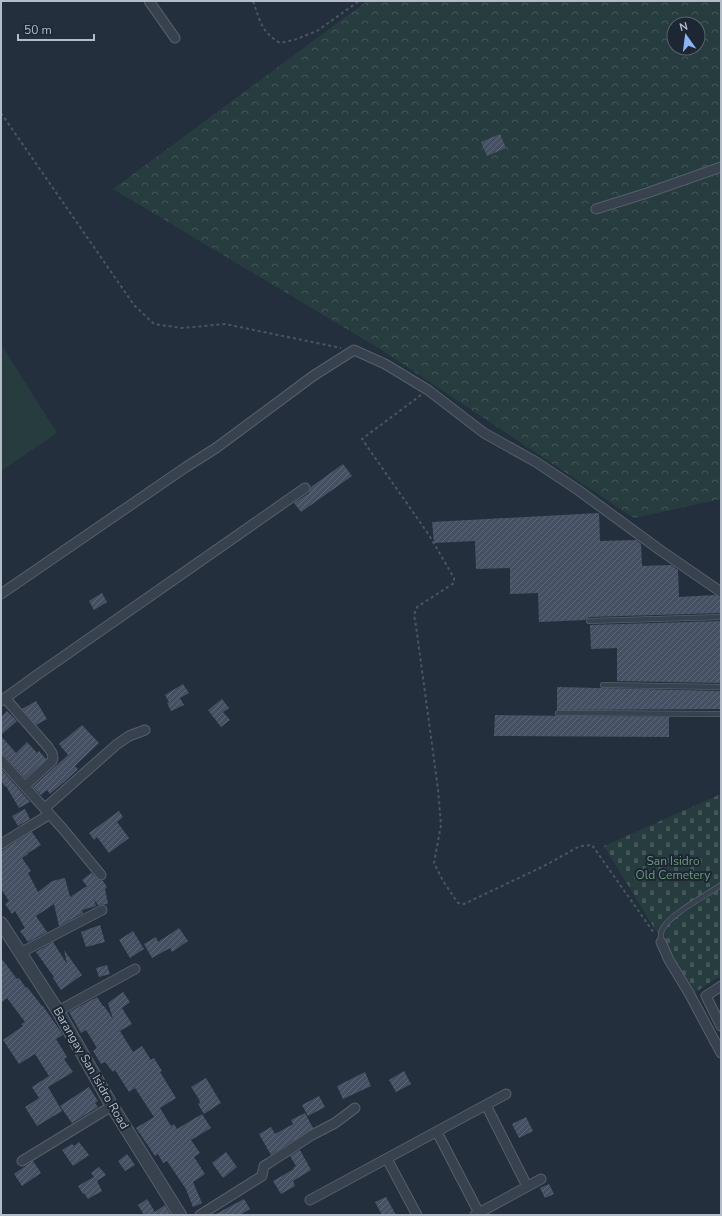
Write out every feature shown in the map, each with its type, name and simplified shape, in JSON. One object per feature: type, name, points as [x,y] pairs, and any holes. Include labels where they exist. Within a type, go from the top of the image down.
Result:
[{"type":"street","points":[[151,2],[175,38]]},
{"type":"street","points":[[596,209],[721,167]]},
{"type":"street","points":[[1,594],[216,448],[313,376],[354,350],[385,364],[428,390],[484,433],[536,462],[578,490],[660,550],[721,592]]},
{"type":"street","points":[[25,786],[52,761],[53,758],[48,747],[3,700],[37,674],[305,488]]},
{"type":"street","points":[[1,844],[47,811],[116,745],[129,736],[146,730]]},
{"type":"street","points":[[1,760],[47,811],[101,875]]},
{"type":"street","points":[[20,953],[102,910]]},
{"type":"street","name":"Barangay San Isidro Road","points":[[1,923],[58,1011],[112,1106],[180,1215]]},
{"type":"street","points":[[661,942],[669,960],[689,993],[721,1053]]},
{"type":"street","points":[[58,1011],[135,969]]},
{"type":"street","points":[[721,986],[706,996],[717,1011],[721,1026]]},
{"type":"street","points":[[310,1200],[506,1094]]},
{"type":"street","points":[[486,1105],[527,1186]]},
{"type":"street","points":[[22,1160],[112,1106]]},
{"type":"street","points":[[200,1215],[262,1176],[264,1166],[312,1135],[335,1123],[355,1108]]},
{"type":"street","points":[[437,1132],[477,1214],[541,1179]]},
{"type":"street","points":[[387,1159],[417,1215]]},
{"type":"lane","points":[[589,622],[721,618]]},
{"type":"lane","points":[[603,685],[721,687]]},
{"type":"lane","points":[[558,713],[721,714]]},
{"type":"lane","points":[[661,942],[661,932],[671,917],[721,885]]},
{"type":"path","points":[[253,1],[263,27],[270,37],[280,43],[294,40],[317,31],[359,1]]},
{"type":"path","points":[[1,113],[134,305],[154,324],[182,328],[225,324],[354,350]]},
{"type":"path","points":[[428,390],[362,439],[429,535],[454,578],[454,583],[417,607],[414,615],[438,789],[441,825],[434,863],[458,903],[464,904],[544,866],[580,846],[592,845],[661,942]]},
{"type":"green space","points":[[367,1],[721,1],[721,499],[634,518],[380,349],[113,189]]},
{"type":"green space","points":[[1,344],[57,433],[1,471]]},
{"type":"green space","name":"San Isidro Old Cemetery","points":[[721,794],[721,976],[694,993],[604,846]]},
{"type":"building","points":[[500,134],[506,148],[487,156],[481,142]]},
{"type":"building","points":[[343,464],[352,476],[301,512],[294,503],[309,493],[311,487]]},
{"type":"building","points":[[599,513],[600,541],[636,540],[641,544],[642,566],[671,565],[678,570],[679,597],[715,595],[721,598],[721,613],[589,617],[585,620],[539,622],[538,593],[510,594],[510,568],[476,569],[475,541],[434,543],[432,522]]},
{"type":"building","points":[[102,593],[107,602],[94,610],[89,601]]},
{"type":"building","points":[[721,621],[721,683],[617,681],[617,648],[591,649],[590,625]]},
{"type":"building","points":[[183,684],[189,693],[180,698],[184,705],[171,711],[167,703],[169,702],[165,695]]},
{"type":"building","points":[[557,687],[721,691],[721,709],[557,710]]},
{"type":"building","points":[[222,699],[229,708],[223,712],[230,720],[221,727],[208,710]]},
{"type":"building","points":[[36,701],[47,719],[36,725],[22,709]]},
{"type":"building","points":[[7,711],[17,721],[1,735],[1,717]]},
{"type":"building","points":[[495,715],[669,717],[669,737],[494,736]]},
{"type":"building","points":[[82,725],[99,743],[75,766],[78,769],[63,783],[50,794],[47,790],[41,795],[33,787],[68,755],[59,744]]},
{"type":"building","points":[[1,736],[16,753],[27,742],[37,753],[39,751],[46,759],[25,778],[5,756],[1,754]]},
{"type":"building","points":[[1,769],[30,802],[19,808],[1,780]]},
{"type":"building","points":[[25,809],[30,819],[18,826],[12,816]]},
{"type":"building","points":[[119,811],[123,817],[117,822],[129,838],[109,853],[97,837],[94,840],[89,833]]},
{"type":"building","points":[[32,832],[41,845],[22,858],[31,871],[28,873],[38,892],[52,881],[65,878],[70,897],[87,886],[82,880],[91,873],[99,880],[103,881],[107,887],[105,889],[108,904],[98,905],[94,899],[96,906],[82,910],[83,913],[59,926],[54,904],[36,916],[47,932],[28,942],[20,931],[25,928],[15,911],[12,914],[5,904],[9,901],[1,889],[1,851]]},
{"type":"building","points":[[100,925],[105,942],[86,947],[81,932]]},
{"type":"building","points":[[179,928],[188,941],[172,952],[170,948],[152,958],[144,944],[156,937],[158,942]]},
{"type":"building","points":[[133,931],[144,949],[130,958],[119,940]]},
{"type":"building","points":[[53,942],[67,964],[64,950],[82,975],[61,990],[53,978],[54,977],[36,952]]},
{"type":"building","points":[[1,958],[17,979],[19,978],[43,1006],[63,1035],[56,1039],[67,1057],[64,1059],[73,1072],[48,1087],[62,1111],[37,1126],[25,1107],[39,1098],[32,1087],[49,1076],[35,1054],[19,1064],[3,1040],[23,1026],[21,1024],[25,1022],[7,998],[1,1003]]},
{"type":"building","points":[[107,965],[110,974],[99,977],[96,968]]},
{"type":"building","points":[[123,992],[130,1002],[122,1008],[132,1024],[120,1031],[133,1052],[142,1046],[151,1060],[154,1058],[162,1071],[160,1072],[176,1098],[160,1108],[171,1126],[174,1124],[177,1129],[202,1114],[211,1128],[191,1140],[200,1153],[194,1157],[205,1174],[193,1182],[202,1203],[193,1207],[186,1189],[167,1161],[163,1163],[158,1154],[155,1156],[136,1128],[154,1117],[135,1088],[129,1092],[115,1070],[113,1072],[105,1062],[101,1064],[93,1051],[97,1048],[86,1030],[81,1033],[69,1012],[97,997],[113,1019],[108,1003]]},
{"type":"building","points":[[404,1071],[411,1084],[396,1092],[389,1080]]},
{"type":"building","points":[[365,1072],[371,1086],[343,1099],[337,1086]]},
{"type":"building","points":[[206,1078],[221,1103],[204,1114],[198,1104],[200,1103],[199,1099],[191,1087]]},
{"type":"building","points":[[89,1087],[98,1101],[95,1103],[98,1107],[72,1123],[60,1106]]},
{"type":"building","points":[[319,1096],[325,1107],[308,1116],[302,1105]]},
{"type":"building","points":[[305,1113],[313,1128],[271,1155],[259,1134],[271,1127],[275,1134],[293,1124],[291,1120]]},
{"type":"building","points":[[526,1117],[533,1131],[519,1138],[512,1124]]},
{"type":"building","points":[[79,1142],[89,1155],[73,1166],[62,1150],[72,1144],[74,1146]]},
{"type":"building","points":[[300,1150],[311,1170],[293,1181],[295,1186],[281,1194],[273,1181],[294,1169],[293,1168],[296,1166],[290,1156]]},
{"type":"building","points":[[226,1152],[237,1167],[223,1178],[212,1163]]},
{"type":"building","points":[[127,1154],[135,1165],[125,1171],[118,1161]]},
{"type":"building","points":[[33,1161],[41,1173],[22,1186],[14,1174]]},
{"type":"building","points":[[99,1167],[106,1175],[97,1181],[102,1191],[88,1199],[78,1186],[94,1177],[91,1173]]},
{"type":"building","points":[[549,1184],[554,1194],[545,1198],[540,1188]]},
{"type":"building","points":[[386,1197],[396,1215],[382,1215],[375,1202]]},
{"type":"building","points":[[147,1199],[155,1212],[165,1205],[171,1215],[144,1215],[138,1205]]},
{"type":"building","points":[[244,1199],[250,1209],[240,1215],[214,1215]]}]
